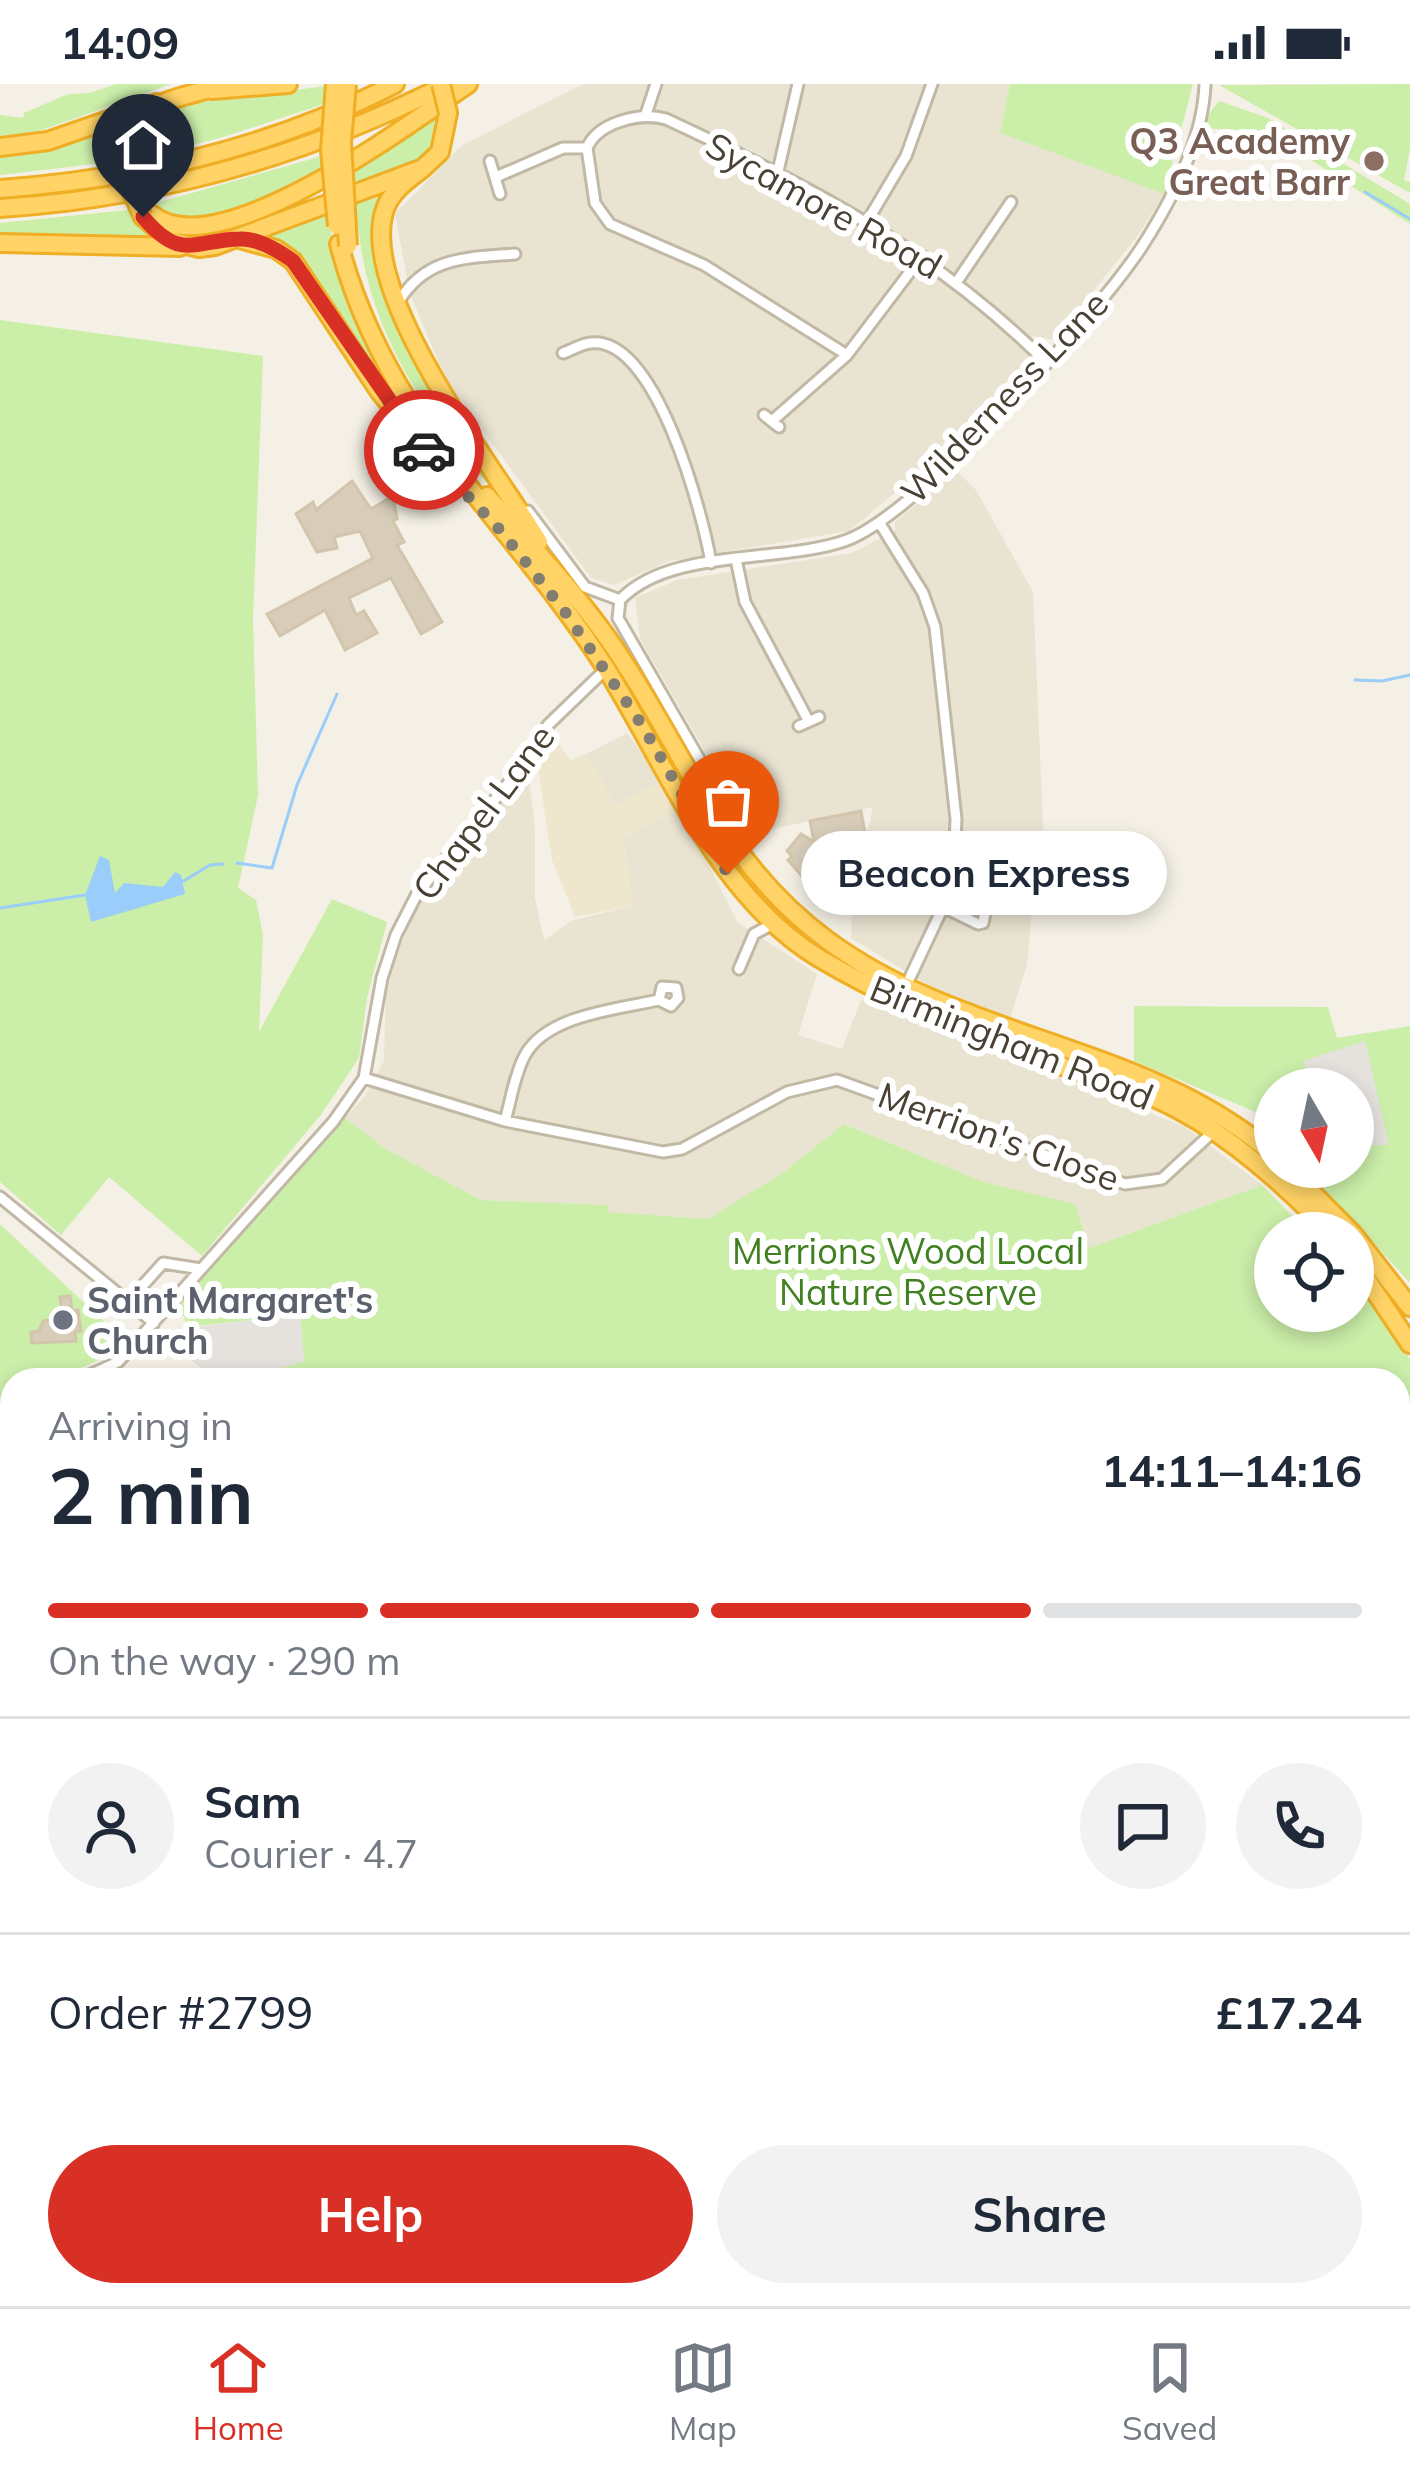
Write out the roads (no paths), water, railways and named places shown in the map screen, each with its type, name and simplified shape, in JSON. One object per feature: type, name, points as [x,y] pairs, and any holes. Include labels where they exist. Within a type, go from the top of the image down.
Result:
[{"type":"highway","points":[[0,147],[48,141],[224,84]]},
{"type":"highway","points":[[206,91],[288,84]]},
{"type":"highway","name":"Birmingham Road","points":[[335,84],[330,150],[344,245],[370,321],[392,364],[606,669],[728,874],[766,919],[902,1004],[1214,1124],[1311,1212]]},
{"type":"highway","name":"Birmingham Road","points":[[344,245],[342,142],[347,84]]},
{"type":"highway","points":[[0,189],[151,168],[223,151],[325,117],[395,84]]},
{"type":"highway","points":[[0,208],[118,196],[237,170],[306,147],[444,84],[448,133],[440,152],[401,186],[385,208],[381,228],[389,275],[439,391],[559,574]]},
{"type":"highway","points":[[146,215],[190,228],[274,208],[467,84]]},
{"type":"highway","points":[[157,103],[132,125],[123,150],[129,186],[146,215],[171,241],[199,248]]},
{"type":"highway","points":[[0,243],[199,248],[239,239],[423,168]]},
{"type":"highway","points":[[239,239],[276,249],[293,261],[428,456],[508,526]]},
{"type":"highway","points":[[508,526],[512,497]]},
{"type":"highway","name":"Birmingham Road","points":[[508,526],[559,574],[627,666],[708,811],[739,854],[830,942],[904,988],[976,1020],[1097,1060],[1254,1145]]},
{"type":"highway","points":[[739,854],[735,867],[766,919],[781,915],[754,872]]},
{"type":"highway","points":[[1308,1188],[1332,1212]]},
{"type":"highway","points":[[1374,1260],[1410,1307]]},
{"type":"highway","points":[[1374,1290],[1410,1344]]},
{"type":"street","points":[[656,84],[646,114],[595,134],[587,148],[595,203],[610,224],[704,265],[847,355]]},
{"type":"street","points":[[778,171],[798,84]]},
{"type":"street","points":[[868,220],[906,156],[932,84]]},
{"type":"street","name":"Wilderness Lane","points":[[620,599],[632,587],[656,577],[711,563],[829,546],[879,522],[935,477],[1046,361],[1143,246],[1185,164],[1200,121],[1205,84]]},
{"type":"street","name":"Sycamore Road","points":[[646,114],[666,118],[778,171],[868,220],[958,280],[1046,361]]},
{"type":"street","points":[[496,177],[563,148],[587,148]]},
{"type":"street","points":[[490,161],[500,194]]},
{"type":"street","points":[[958,280],[1012,202]]},
{"type":"street","points":[[399,302],[416,277],[443,261],[514,252]]},
{"type":"street","points":[[772,421],[847,355],[922,256]]},
{"type":"street","points":[[389,275],[416,277]]},
{"type":"street","points":[[563,353],[591,342],[614,348],[645,380],[691,480],[711,563]]},
{"type":"street","points":[[512,497],[585,587],[620,599]]},
{"type":"street","points":[[879,522],[923,593],[935,627],[958,848],[952,886],[904,988]]},
{"type":"street","points":[[736,560],[755,625],[808,720]]},
{"type":"street","name":"Birmingham Road","points":[[620,599],[618,618],[716,788],[708,811]]},
{"type":"street","name":"Chapel Lane","points":[[105,1368],[118,1362],[333,1122],[369,1065],[382,979],[417,894],[525,763],[548,725],[606,669]]},
{"type":"street","points":[[943,907],[978,924],[983,923],[986,908]]},
{"type":"street","points":[[739,969],[766,919]]},
{"type":"street","points":[[364,1078],[505,1121],[525,1053],[550,1032],[581,1018],[659,1000]]},
{"type":"street","points":[[369,1065],[388,1084]]},
{"type":"street","name":"Merrion's Close","points":[[505,1121],[663,1152],[682,1149],[787,1092],[837,1081],[1125,1184],[1162,1179],[1214,1124]]},
{"type":"street","points":[[0,1197],[154,1323]]},
{"type":"street","points":[[127,1303],[163,1263],[202,1269]]},
{"type":"water","points":[[100,856],[109,860],[115,893],[124,883],[163,887],[175,872],[181,875],[185,894],[91,922],[85,895]]},
{"type":"waterway","points":[[1365,192],[1410,219]]},
{"type":"waterway","points":[[1355,680],[1410,675]]},
{"type":"waterway","points":[[237,863],[272,868],[297,785],[337,694]]},
{"type":"waterway","points":[[182,882],[210,865],[223,864]]},
{"type":"waterway","points":[[0,908],[85,895]]},
{"type":"place","name":"Q3 Academy Great Barr","points":[[1374,161]]},
{"type":"place","name":"Beacon Express","points":[[728,874]]},
{"type":"place","name":"Saint Margaret's Church","points":[[63,1320]]},
{"type":"park label","name":"Merrions Wood Local Nature Reserve","points":[[908,1270]]}]
